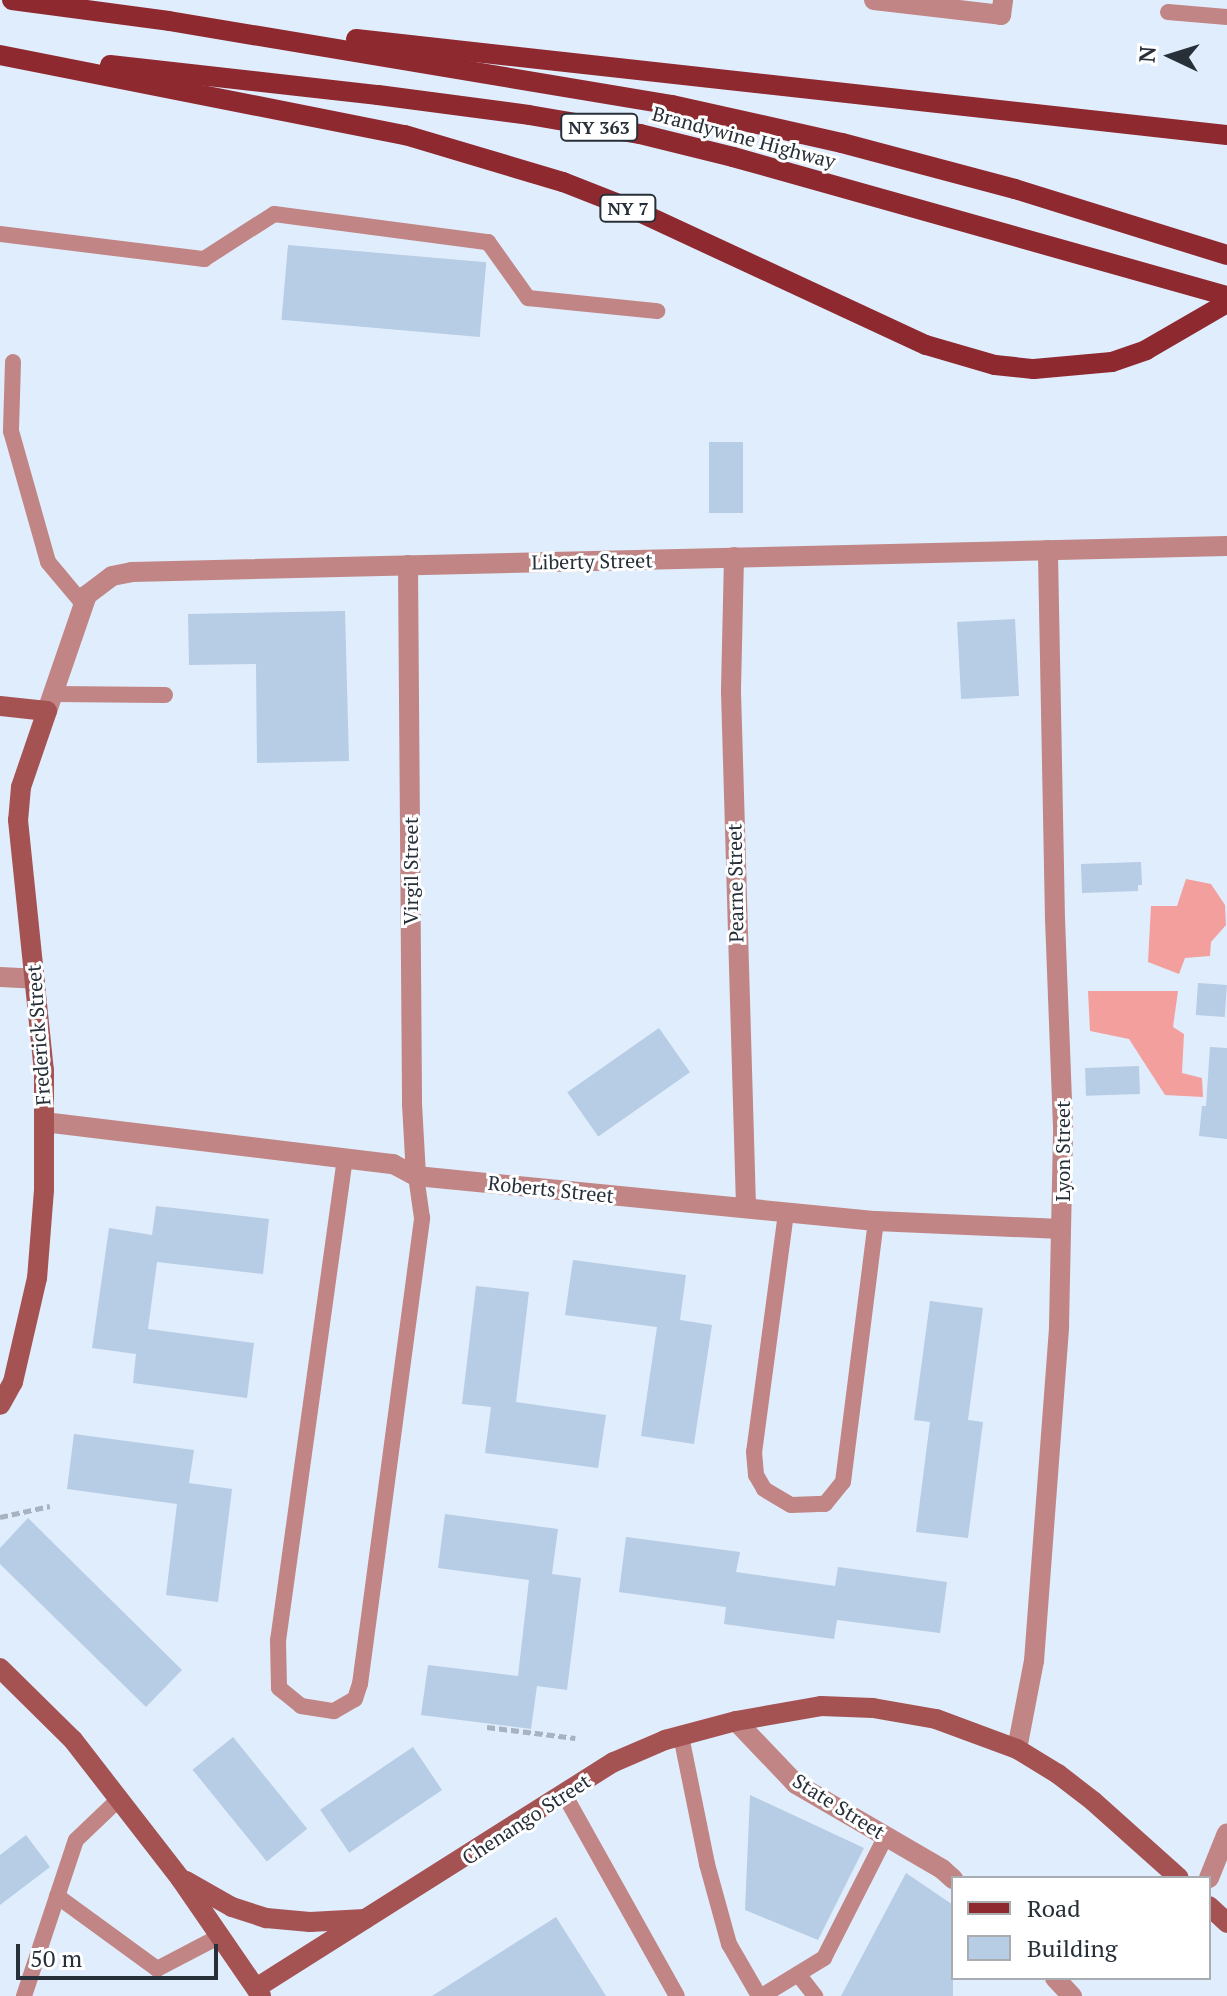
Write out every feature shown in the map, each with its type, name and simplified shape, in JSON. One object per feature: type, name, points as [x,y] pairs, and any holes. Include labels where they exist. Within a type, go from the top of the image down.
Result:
[{"type":"main road","name":"Brandywine Highway","points":[[12,0],[169,21],[672,105],[842,143],[1015,189],[1222,254]]},
{"type":"main road","points":[[169,21],[512,54],[1227,135]]},
{"type":"main road","name":"Brandywine Highway","points":[[0,54],[378,95],[529,115],[640,134],[733,157],[1227,296]]},
{"type":"main road","name":"NY 7","points":[[0,54],[405,135],[563,182],[639,212],[926,345],[995,365],[1047,369],[1112,362],[1146,350],[1227,303]]},
{"type":"street","points":[[874,0],[1001,15],[1003,0]]},
{"type":"street","name":"Liberty Street","points":[[50,702],[84,605],[98,583],[132,572],[1227,546]]},
{"type":"street","name":"Lyon Street","points":[[1017,1749],[1034,1661],[1059,1326],[1063,1127],[1055,919],[1048,550]]},
{"type":"street","name":"Pearne Street","points":[[734,557],[731,692],[746,1208]]},
{"type":"street","name":"Virgil Street","points":[[408,565],[412,1104],[416,1176]]},
{"type":"street","points":[[0,706],[50,702]]},
{"type":"street","name":"Frederick Street","points":[[0,1405],[37,1278],[44,1190],[44,1070],[18,820],[21,787],[50,702]]},
{"type":"street","points":[[0,977],[35,979]]},
{"type":"street","name":"Roberts Street","points":[[44,1122],[393,1164],[416,1176],[876,1221],[1061,1229]]},
{"type":"street","name":"Chenango Street","points":[[0,1668],[73,1740],[180,1878],[254,1993],[614,1762],[681,1736],[736,1721],[821,1706],[873,1708],[936,1719],[1017,1749],[1058,1774],[1093,1801],[1177,1876]]},
{"type":"street","name":"State Street","points":[[736,1721],[796,1784],[951,1878]]},
{"type":"street","points":[[1210,1876],[1227,1833]]},
{"type":"street","points":[[180,1878],[232,1907],[266,1918],[310,1922],[369,1919]]},
{"type":"street","points":[[1211,1908],[1227,1923]]},
{"type":"street","points":[[1057,1980],[1072,1996]]},
{"type":"lane","points":[[1168,12],[1227,17]]},
{"type":"lane","points":[[0,234],[204,259],[274,214],[488,242],[528,298],[657,311]]},
{"type":"lane","points":[[13,362],[11,431],[48,562],[84,605]]},
{"type":"lane","points":[[50,702],[165,695]]},
{"type":"lane","points":[[345,1158],[278,1640],[279,1688],[301,1706],[334,1711],[355,1699],[360,1684],[422,1218],[416,1176]]},
{"type":"lane","points":[[786,1213],[754,1452],[756,1475],[764,1489],[791,1505],[825,1504],[843,1482],[876,1221]]},
{"type":"lane","points":[[681,1736],[707,1864],[729,1944],[761,1996],[824,1958],[886,1836]]},
{"type":"lane","points":[[564,1794],[677,1996]]},
{"type":"lane","points":[[24,1996],[76,1840],[119,1799]]},
{"type":"lane","points":[[57,1896],[157,1969],[220,1936]]},
{"type":"lane","points":[[798,1974],[815,1996]]},
{"type":"path","points":[[0,1517],[50,1506]]},
{"type":"path","points":[[487,1727],[575,1738]]},
{"type":"shaded area","points":[[1186,879],[1211,884],[1225,905],[1226,925],[1211,942],[1210,956],[1185,958],[1179,974],[1148,962],[1151,906],[1177,906]]},
{"type":"shaded area","points":[[1088,991],[1178,991],[1173,1027],[1184,1034],[1182,1073],[1202,1078],[1203,1097],[1165,1095],[1129,1039],[1090,1031]]},
{"type":"building","points":[[288,245],[486,262],[480,337],[281,320]]},
{"type":"building","points":[[709,442],[743,442],[743,513],[709,513]]},
{"type":"building","points":[[345,611],[349,761],[257,763],[256,664],[189,665],[188,614]]},
{"type":"building","points":[[1015,619],[1019,696],[961,699],[957,622]]},
{"type":"building","points":[[1141,862],[1142,885],[1138,885],[1138,891],[1082,893],[1081,864]]},
{"type":"building","points":[[1198,983],[1227,985],[1225,1017],[1196,1015]]},
{"type":"building","points":[[659,1028],[690,1072],[598,1136],[567,1092]]},
{"type":"building","points":[[1210,1047],[1227,1048],[1227,1139],[1199,1136],[1202,1106],[1206,1106]]},
{"type":"building","points":[[1139,1066],[1140,1094],[1086,1096],[1085,1068]]},
{"type":"building","points":[[156,1206],[269,1219],[263,1274],[157,1262],[148,1329],[254,1343],[247,1398],[133,1383],[136,1354],[92,1348],[109,1228],[152,1235]]},
{"type":"building","points":[[573,1260],[686,1275],[680,1320],[712,1325],[694,1444],[641,1436],[657,1327],[565,1315]]},
{"type":"building","points":[[476,1286],[529,1292],[516,1402],[606,1415],[598,1468],[485,1453],[491,1407],[462,1404]]},
{"type":"building","points":[[930,1301],[983,1308],[968,1420],[983,1422],[968,1538],[916,1532],[930,1422],[914,1420]]},
{"type":"building","points":[[74,1434],[194,1450],[189,1483],[232,1489],[218,1602],[166,1595],[177,1504],[67,1489]]},
{"type":"building","points":[[445,1514],[558,1529],[552,1574],[581,1578],[567,1690],[537,1686],[531,1729],[421,1715],[428,1665],[518,1676],[529,1580],[438,1568]]},
{"type":"building","points":[[28,1518],[182,1670],[146,1707],[0,1564],[0,1548]]},
{"type":"building","points":[[626,1537],[740,1552],[736,1572],[835,1586],[838,1567],[947,1582],[940,1633],[837,1620],[834,1639],[724,1624],[726,1607],[619,1592]]},
{"type":"building","points":[[233,1737],[307,1829],[267,1861],[193,1770]]},
{"type":"building","points":[[413,1747],[442,1790],[349,1853],[320,1810]]},
{"type":"building","points":[[750,1795],[864,1848],[818,1940],[745,1910]]},
{"type":"building","points":[[26,1835],[50,1867],[0,1905],[0,1855]]},
{"type":"building","points":[[906,1873],[951,1904],[953,1996],[841,1996]]},
{"type":"building","points":[[556,1917],[606,1996],[432,1996]]}]
